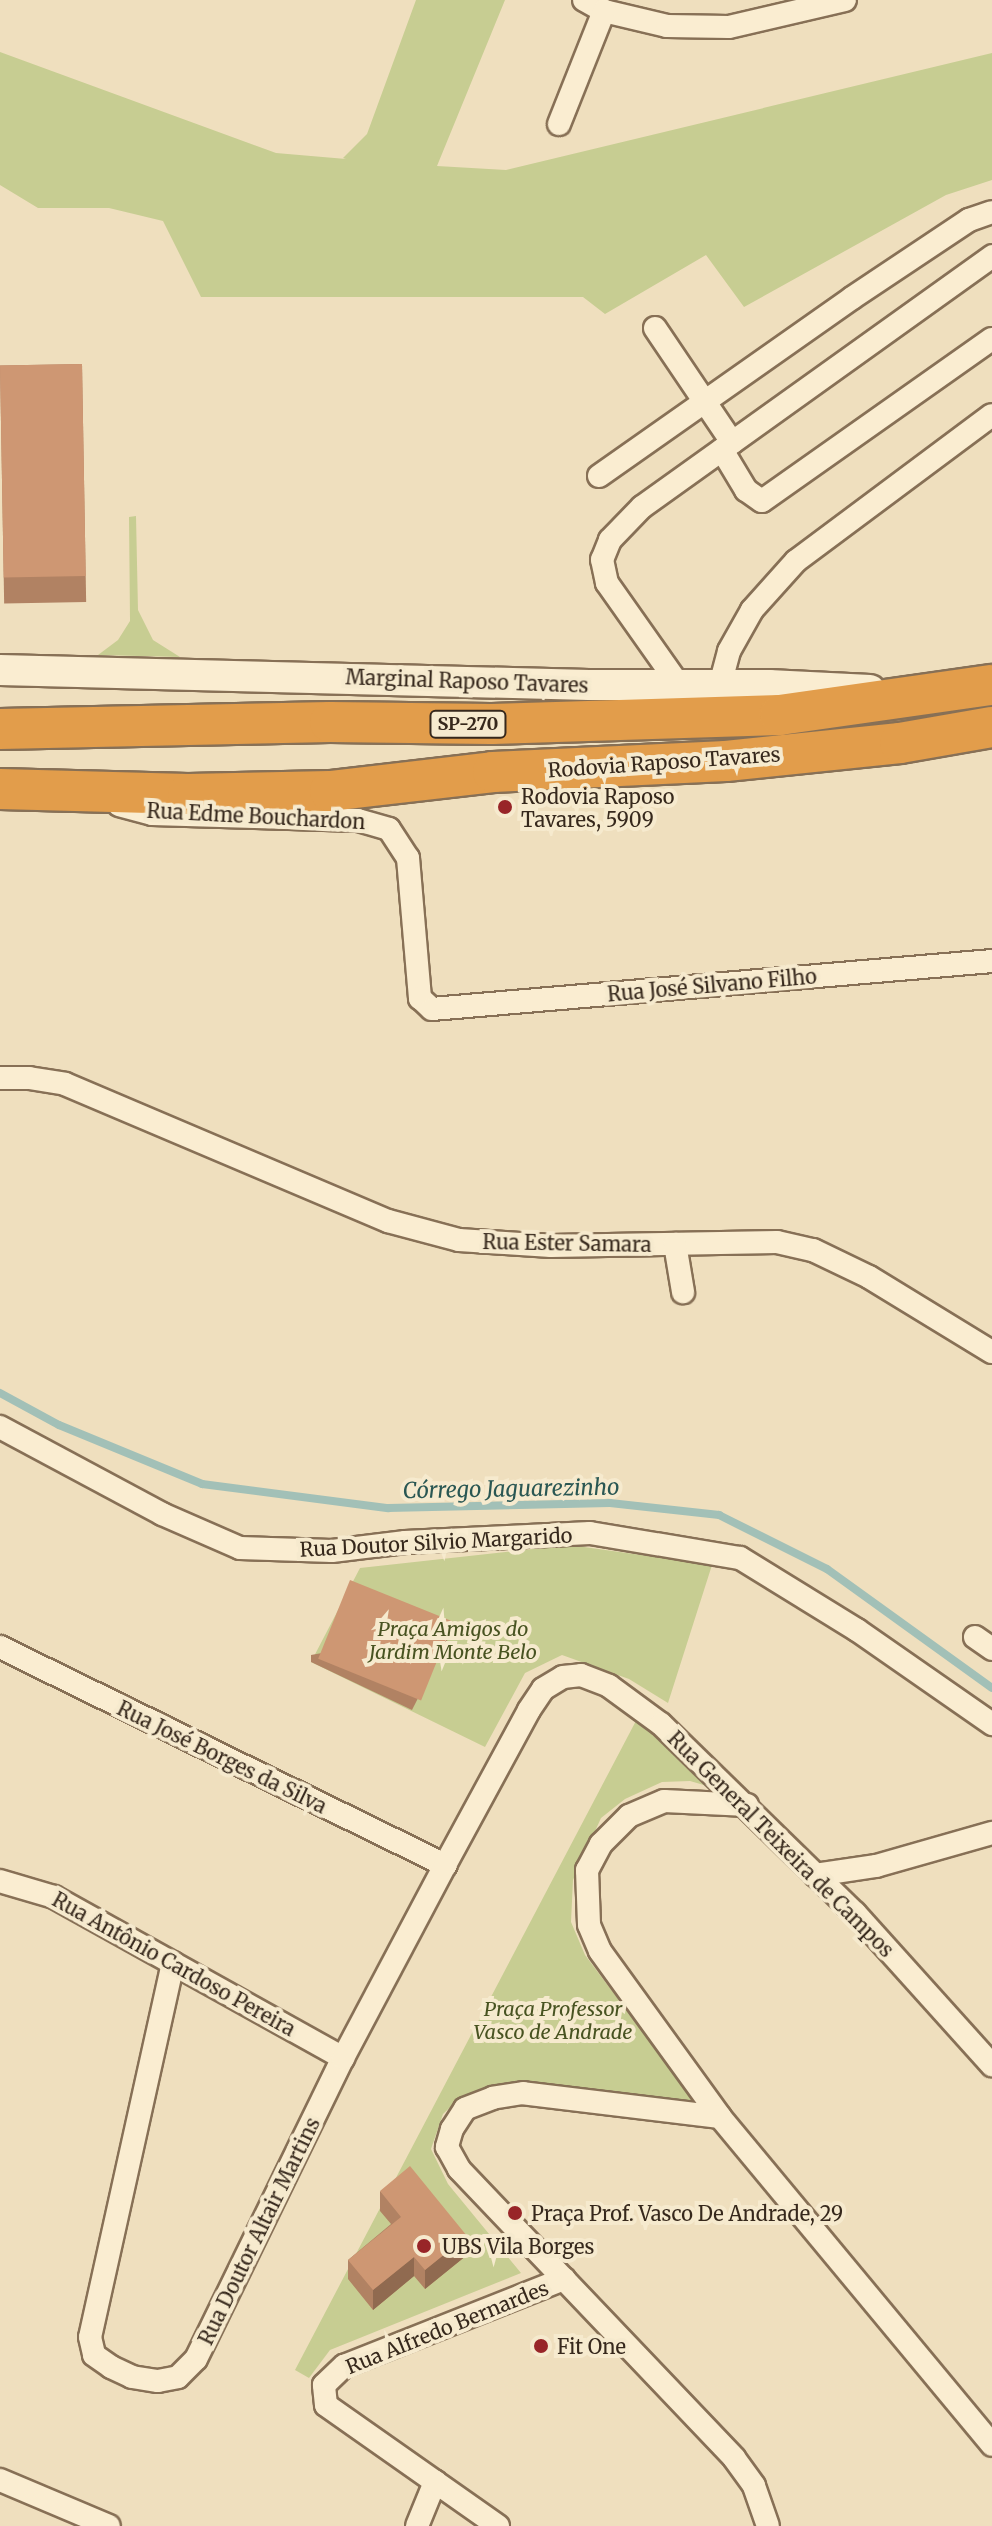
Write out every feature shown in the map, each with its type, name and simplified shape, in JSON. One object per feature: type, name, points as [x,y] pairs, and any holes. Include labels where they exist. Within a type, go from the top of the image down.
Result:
[{"type":"highway","name":"Rodovia Raposo Tavares","points":[[0,729],[330,722],[492,724],[780,715],[992,685]]},
{"type":"highway","name":"Rodovia Raposo Tavares","points":[[2,790],[330,791],[493,772],[726,761],[900,743],[992,727]]},
{"type":"highway","points":[[900,743],[992,743]]},
{"type":"main road","name":"Marginal Raposo Tavares","points":[[0,670],[720,685],[935,694]]},
{"type":"street","points":[[584,0],[604,11],[667,26],[729,27],[845,0]]},
{"type":"street","points":[[559,124],[604,11]]},
{"type":"street","points":[[599,476],[969,220],[992,212]]},
{"type":"street","points":[[679,685],[607,583],[602,560],[610,540],[642,507],[992,256]]},
{"type":"street","points":[[655,328],[705,401],[746,490],[762,501],[992,339]]},
{"type":"street","points":[[720,685],[729,651],[752,610],[796,561],[992,415]]},
{"type":"street","name":"Rua Edme Bouchardon","points":[[76,792],[152,814],[358,820],[389,829],[408,858],[420,998],[432,1009]]},
{"type":"street","name":"Rua José Silvano Filho","points":[[432,1009],[992,961]]},
{"type":"street","name":"Rua Ester Samara","points":[[0,1078],[29,1078],[65,1084],[388,1221],[459,1240],[551,1246],[777,1242],[813,1250],[869,1277],[992,1352]]},
{"type":"street","points":[[675,1244],[683,1292]]},
{"type":"street","name":"Rua Doutor Silvio Margarido","points":[[0,1427],[162,1514],[240,1548],[332,1551],[405,1542],[590,1533],[740,1558],[857,1630],[992,1724]]},
{"type":"street","name":"Rua José Borges da Silva","points":[[0,1647],[445,1865]]},
{"type":"street","name":"Rua General Teixeira de Campos","points":[[543,1689],[563,1677],[581,1675],[609,1686],[661,1724],[855,1913],[992,2065]]},
{"type":"street","name":"Rua Doutor Altair Martins","points":[[173,1963],[90,2337],[94,2355],[111,2367],[132,2377],[158,2381],[178,2377],[196,2359],[343,2058],[543,1689]]},
{"type":"street","points":[[747,1805],[664,1801],[629,1816],[601,1844],[587,1870],[589,1925],[600,1951],[720,2117],[992,2445]]},
{"type":"street","points":[[815,1875],[876,1866],[992,1833]]},
{"type":"street","name":"Rua Antônio Cardoso Pereira","points":[[0,1881],[54,1897],[343,2058]]},
{"type":"street","points":[[720,2117],[523,2093],[493,2098],[465,2109],[452,2129],[447,2147],[459,2169],[734,2458],[754,2486],[768,2526]]},
{"type":"street","name":"Rua Alfredo Bernardes","points":[[498,2526],[326,2405],[324,2385],[344,2366],[564,2279]]},
{"type":"street","points":[[0,2480],[109,2526]]},
{"type":"street","points":[[417,2526],[435,2482]]},
{"type":"green space","points":[[416,0],[505,0],[437,166],[506,170],[992,53],[992,180],[946,195],[744,307],[706,255],[605,314],[583,297],[201,297],[163,221],[109,208],[38,208],[0,185],[0,52],[276,153],[346,159],[343,158],[367,134]]},
{"type":"green space","points":[[136,516],[138,610],[153,640],[180,657],[98,655],[118,640],[130,621],[129,517]]},
{"type":"green space","name":"Praça Amigos do Jardim Monte Belo","points":[[570,1545],[712,1565],[668,1703],[629,1679],[562,1655],[525,1673],[485,1747],[311,1662],[360,1568]]},
{"type":"green space","name":"Praça Professor Vasco de Andrade","points":[[638,1717],[721,1790],[690,1781],[662,1782],[625,1799],[601,1818],[573,1880],[571,1922],[585,1955],[696,2103],[529,2085],[463,2095],[443,2114],[431,2149],[448,2184],[521,2273],[330,2350],[309,2378],[295,2370]]},
{"type":"building","points":[[82,364],[86,576],[4,577],[0,365]]},
{"type":"building","points":[[350,1580],[453,1622],[421,1700],[318,1659]]},
{"type":"building","name":"UBS Vila Borges","points":[[410,2166],[467,2236],[425,2270],[414,2257],[373,2290],[348,2260],[401,2217],[380,2191]]},
{"type":"waterway","name":"Córrego Jaguarezinho","points":[[0,1393],[59,1425],[202,1484],[388,1508],[610,1503],[719,1515],[827,1569],[992,1688]]},
{"type":"place","name":"Rodovia Raposo Tavares, 5909","points":[[505,807]]},
{"type":"place","name":"Praça Prof. Vasco De Andrade, 29","points":[[515,2213]]},
{"type":"place","name":"UBS Vila Borges","points":[[424,2246]]},
{"type":"place","name":"Fit One","points":[[541,2346]]}]
